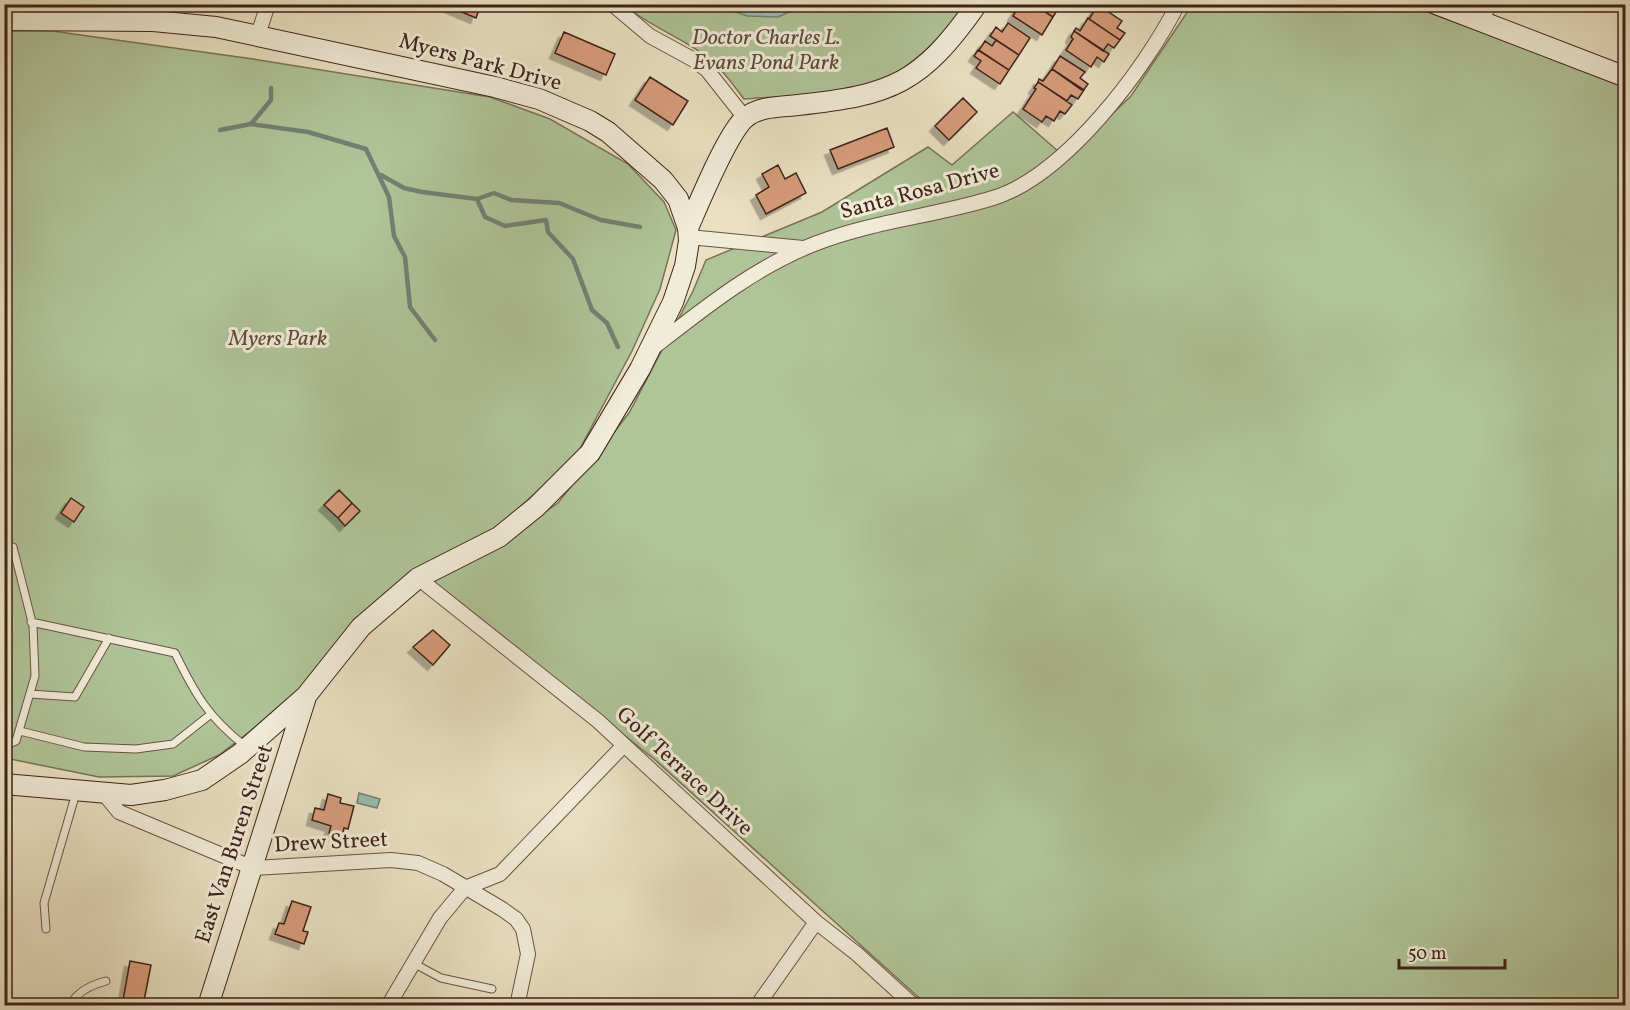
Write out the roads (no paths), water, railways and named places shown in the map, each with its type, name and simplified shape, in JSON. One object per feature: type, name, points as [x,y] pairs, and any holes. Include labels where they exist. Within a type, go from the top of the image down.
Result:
[{"type":"street","points":[[258,35],[268,4]]},
{"type":"street","points":[[612,4],[641,29],[707,70],[745,118]]},
{"type":"street","points":[[688,232],[718,164],[745,118],[763,109],[869,96],[898,84],[915,74],[941,50],[976,4]]},
{"type":"street","name":"Santa Rosa Drive","points":[[649,352],[727,293],[772,265],[805,249],[861,229],[995,198],[1035,178],[1067,153],[1137,72],[1178,4]]},
{"type":"street","points":[[1436,4],[1486,13],[1626,77]]},
{"type":"street","name":"Myers Park Drive","points":[[4,20],[153,21],[198,24],[495,87],[538,99],[581,117],[608,132],[663,180],[678,199],[688,232],[685,267],[673,302],[649,352],[590,453],[536,507],[499,537],[418,578],[361,627],[306,696],[247,747],[202,780],[154,792],[131,795],[104,794],[4,784]]},
{"type":"street","name":"Santa Rosa Drive","points":[[688,232],[805,249]]},
{"type":"street","name":"Golf Terrace Drive","points":[[418,578],[624,745],[816,922],[914,1005]]},
{"type":"street","name":"East Van Buren Street","points":[[208,1005],[306,696]]},
{"type":"street","points":[[388,1005],[440,918],[465,888],[500,874],[624,745]]},
{"type":"street","name":"Drew Street","points":[[104,794],[119,812],[253,868],[391,860],[418,863],[443,874],[502,909],[516,919],[523,929],[528,954],[517,1005]]},
{"type":"street","points":[[757,1005],[816,922]]},
{"type":"lane","points":[[4,746],[16,741],[35,676],[32,622],[13,547]]},
{"type":"lane","points":[[32,622],[175,652],[191,687],[219,726],[247,747]]},
{"type":"lane","points":[[30,694],[75,697],[109,639]]},
{"type":"lane","points":[[20,731],[84,747],[136,749],[173,744],[211,714]]},
{"type":"lane","points":[[46,929],[44,903],[76,792]]},
{"type":"lane","points":[[413,963],[441,978],[492,989]]},
{"type":"lane","points":[[69,1005],[92,984],[106,981]]},
{"type":"water","points":[[717,5],[805,5],[778,17],[747,16]]},
{"type":"water","points":[[359,793],[380,799],[377,808],[357,803]]},
{"type":"waterway","points":[[251,124],[271,100],[271,88]]},
{"type":"waterway","points":[[220,130],[251,124],[308,132],[366,149],[389,197],[394,236],[405,257],[410,307],[435,340]]},
{"type":"waterway","points":[[381,175],[404,188],[422,192],[477,199],[494,193],[511,200],[559,203],[601,220],[640,227]]},
{"type":"waterway","points":[[477,199],[485,217],[505,226],[546,220],[548,232],[573,259],[592,310],[607,323],[618,347]]},
{"type":"park label","name":"Doctor Charles L. Evans Pond Park","points":[[766,50]]},
{"type":"park label","name":"Myers Park","points":[[278,339]]}]
